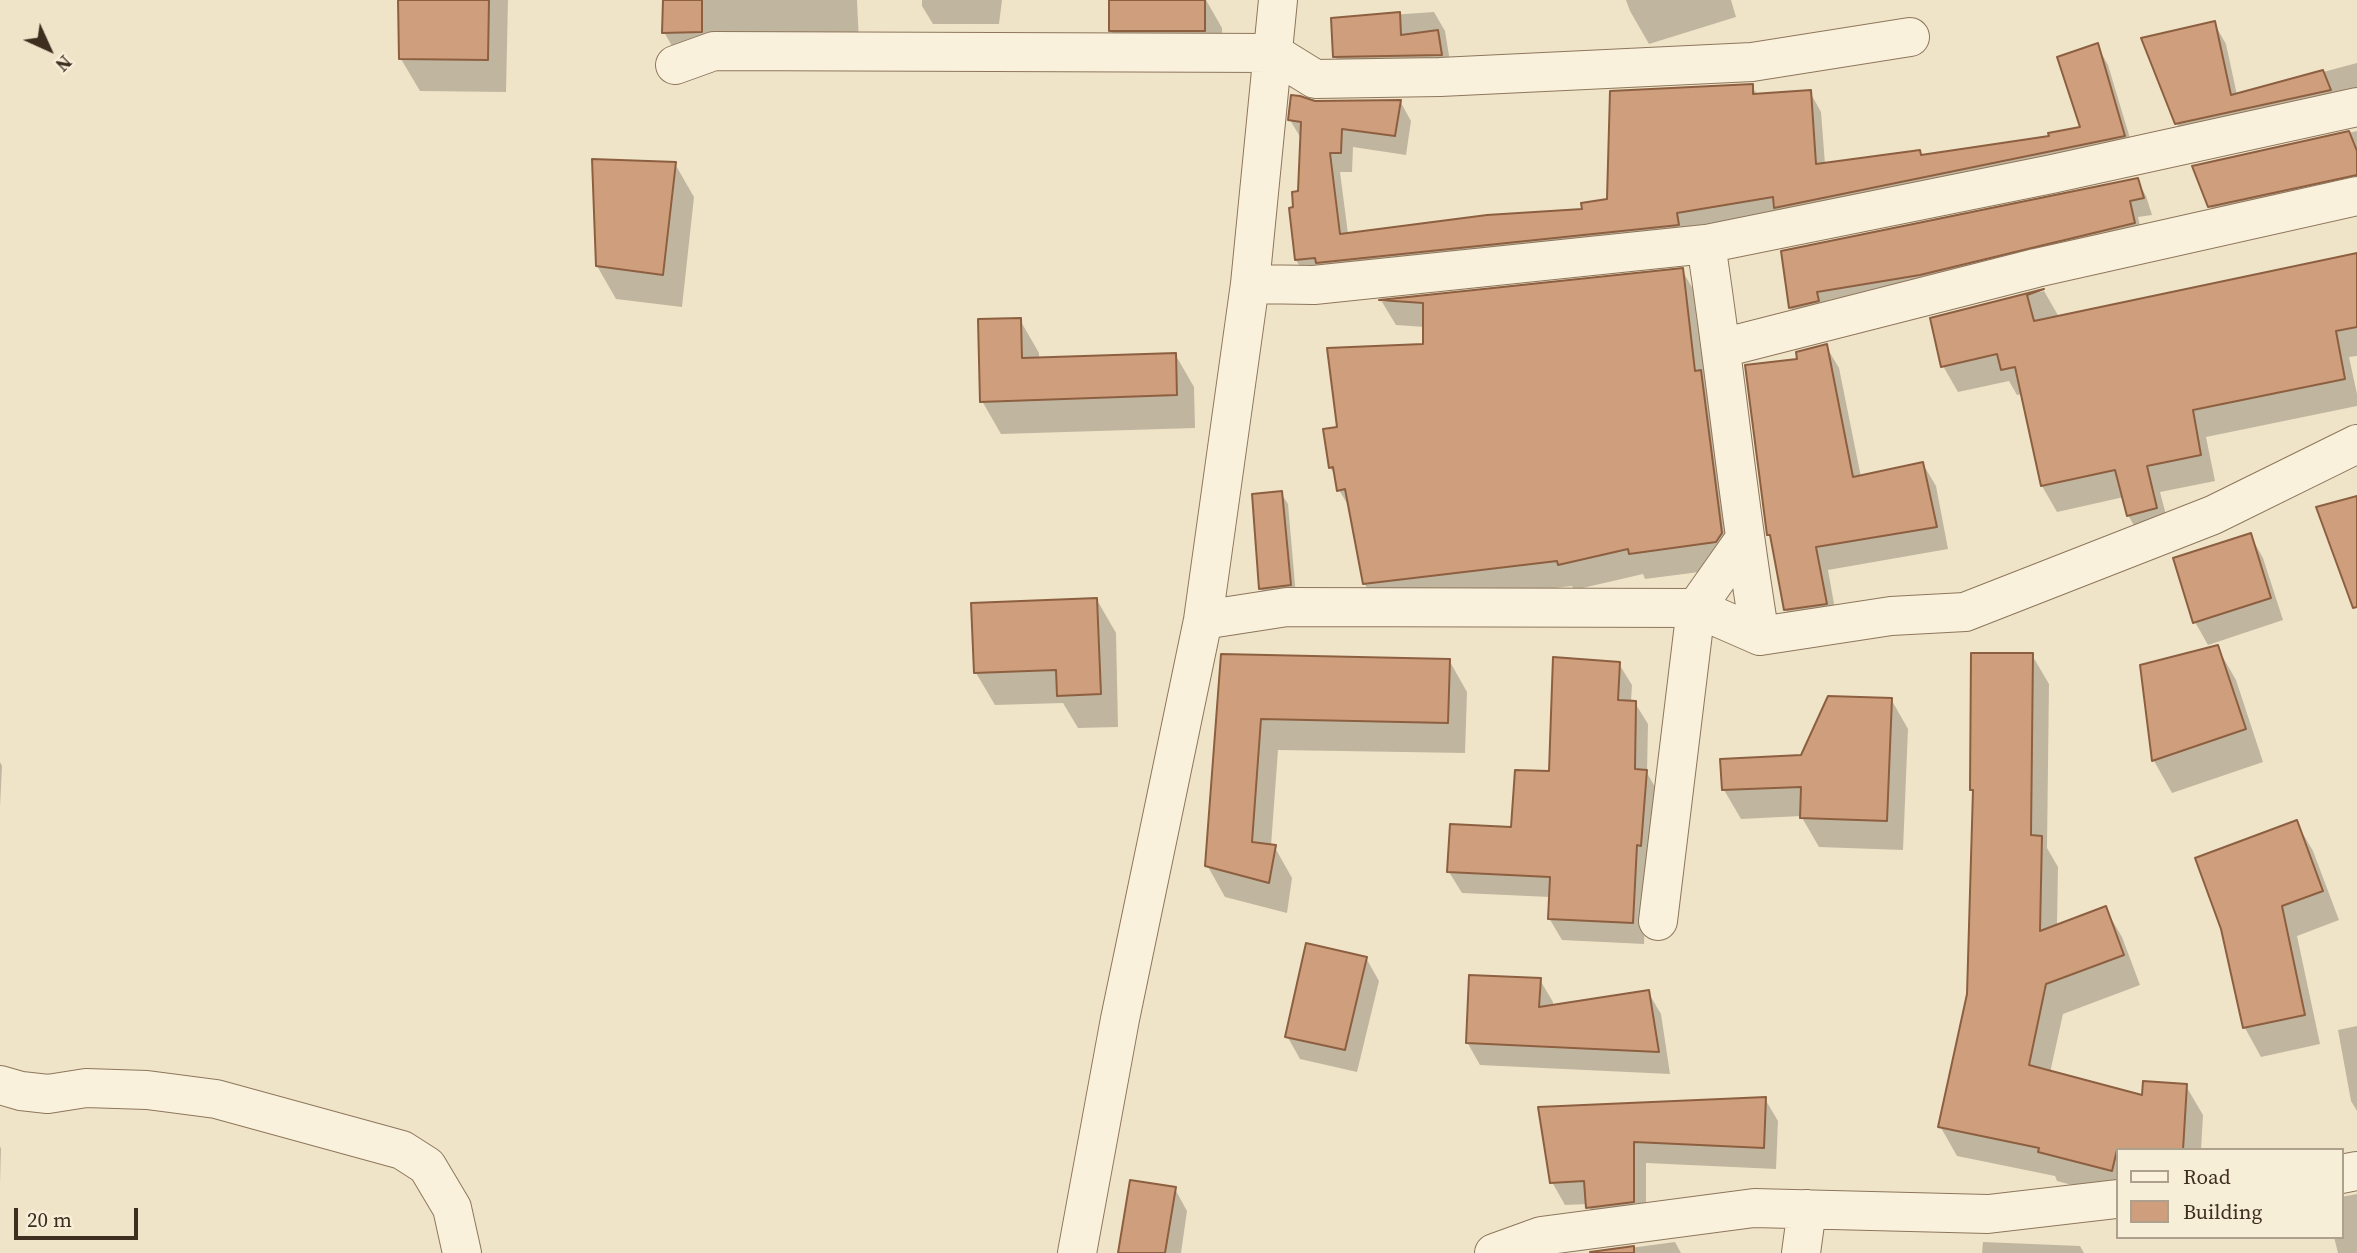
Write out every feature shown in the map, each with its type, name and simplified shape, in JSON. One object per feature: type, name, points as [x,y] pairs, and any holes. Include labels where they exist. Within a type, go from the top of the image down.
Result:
[{"type":"street","points":[[1077,1253],[1123,1005],[1203,620],[1250,284],[1278,0]]},
{"type":"street","points":[[675,65],[714,51],[1273,53],[1315,79],[1440,77],[1752,62],[1910,37]]},
{"type":"street","points":[[1250,284],[1314,285],[1706,244],[2052,174],[2357,107]]},
{"type":"street","points":[[1722,348],[2036,268],[2357,196]]},
{"type":"street","points":[[1706,244],[1722,348],[1744,540],[1760,636]]},
{"type":"street","points":[[1203,620],[1287,607],[1696,608],[1760,636],[1891,616],[1965,612],[2213,515],[2357,444]]},
{"type":"street","points":[[1658,921],[1696,608],[1744,540]]},
{"type":"street","points":[[0,1085],[48,1094],[86,1088],[147,1090],[216,1099],[402,1150],[427,1166],[452,1208],[462,1253]]},
{"type":"street","points":[[1494,1253],[1541,1236],[1754,1208],[1988,1214],[2116,1199]]},
{"type":"street","points":[[1801,1253],[1807,1209]]},
{"type":"building","points":[[398,0],[489,0],[488,60],[399,59]]},
{"type":"building","points":[[663,0],[702,0],[702,32],[662,33]]},
{"type":"building","points":[[1109,0],[1205,0],[1205,31],[1109,31]]},
{"type":"building","points":[[1400,12],[1401,35],[1438,30],[1442,55],[1333,57],[1331,18]]},
{"type":"building","points":[[2215,21],[2231,95],[2323,70],[2331,90],[2175,124],[2141,38]]},
{"type":"building","points":[[2098,43],[2125,136],[1774,208],[1773,197],[1677,213],[1679,225],[1316,263],[1315,258],[1295,260],[1289,208],[1293,207],[1292,192],[1298,191],[1301,122],[1288,120],[1291,95],[1315,101],[1401,100],[1395,136],[1342,129],[1341,153],[1330,153],[1340,234],[1487,215],[1582,209],[1581,203],[1607,199],[1610,91],[1753,84],[1753,94],[1811,90],[1816,164],[1920,150],[1921,155],[2049,136],[2048,133],[2080,127],[2057,57]]},
{"type":"building","points":[[2349,131],[2357,151],[2357,175],[2208,207],[2192,166]]},
{"type":"building","points":[[592,159],[676,162],[663,275],[596,266]]},
{"type":"building","points":[[2138,178],[2144,198],[2130,201],[2135,223],[1920,275],[1817,292],[1819,301],[1789,308],[1781,251]]},
{"type":"building","points":[[2357,253],[2357,327],[2336,331],[2345,379],[2193,410],[2201,455],[2147,466],[2157,508],[2127,516],[2115,470],[2041,486],[2015,367],[2001,370],[1997,354],[1941,367],[1930,318],[2044,289],[2027,295],[2034,321]]},
{"type":"building","points":[[1683,268],[1695,371],[1701,370],[1722,533],[1716,542],[1629,554],[1628,549],[1558,565],[1557,561],[1363,584],[1345,489],[1337,491],[1333,467],[1329,468],[1323,429],[1337,427],[1327,348],[1423,344],[1423,303],[1379,300]]},
{"type":"building","points":[[1021,318],[1022,358],[1176,353],[1177,395],[980,402],[978,319]]},
{"type":"building","points":[[1827,344],[1853,477],[1923,462],[1937,527],[1816,547],[1827,604],[1784,610],[1770,535],[1767,535],[1745,365],[1797,359],[1796,352]]},
{"type":"building","points":[[1282,491],[1291,585],[1259,589],[1252,494]]},
{"type":"building","points":[[2357,496],[2357,607],[2353,608],[2316,507]]},
{"type":"building","points":[[2251,533],[2271,598],[2193,623],[2173,558]]},
{"type":"building","points":[[1097,598],[1101,694],[1057,696],[1056,670],[974,673],[971,603]]},
{"type":"building","points":[[2218,645],[2246,729],[2152,761],[2140,665]]},
{"type":"building","points":[[1971,653],[2033,653],[2031,835],[2042,836],[2040,931],[2106,906],[2124,955],[2046,984],[2029,1065],[2142,1095],[2143,1081],[2187,1084],[2183,1148],[2116,1148],[2112,1171],[2038,1152],[2039,1148],[1938,1127],[1967,994],[1973,790],[1970,790]]},
{"type":"building","points":[[1221,654],[1450,659],[1448,723],[1261,719],[1252,842],[1276,845],[1269,883],[1205,866]]},
{"type":"building","points":[[1553,657],[1620,662],[1618,700],[1636,701],[1635,769],[1647,770],[1641,846],[1637,845],[1633,923],[1548,919],[1550,877],[1447,872],[1450,824],[1511,827],[1515,770],[1549,771]]},
{"type":"building","points":[[1828,696],[1892,698],[1887,821],[1800,818],[1801,787],[1722,790],[1720,759],[1801,755]]},
{"type":"building","points":[[2297,820],[2323,891],[2282,906],[2305,1015],[2243,1028],[2221,929],[2195,858]]},
{"type":"building","points":[[1306,943],[1367,957],[1345,1050],[1285,1037]]},
{"type":"building","points":[[1469,975],[1541,978],[1539,1007],[1649,990],[1659,1052],[1466,1043]]},
{"type":"building","points":[[1766,1097],[1764,1148],[1634,1142],[1634,1202],[1586,1208],[1584,1181],[1550,1183],[1538,1107]]},
{"type":"building","points":[[1130,1180],[1176,1187],[1165,1253],[1118,1253]]},
{"type":"building","points":[[1634,1246],[1634,1253],[1590,1252]]}]
